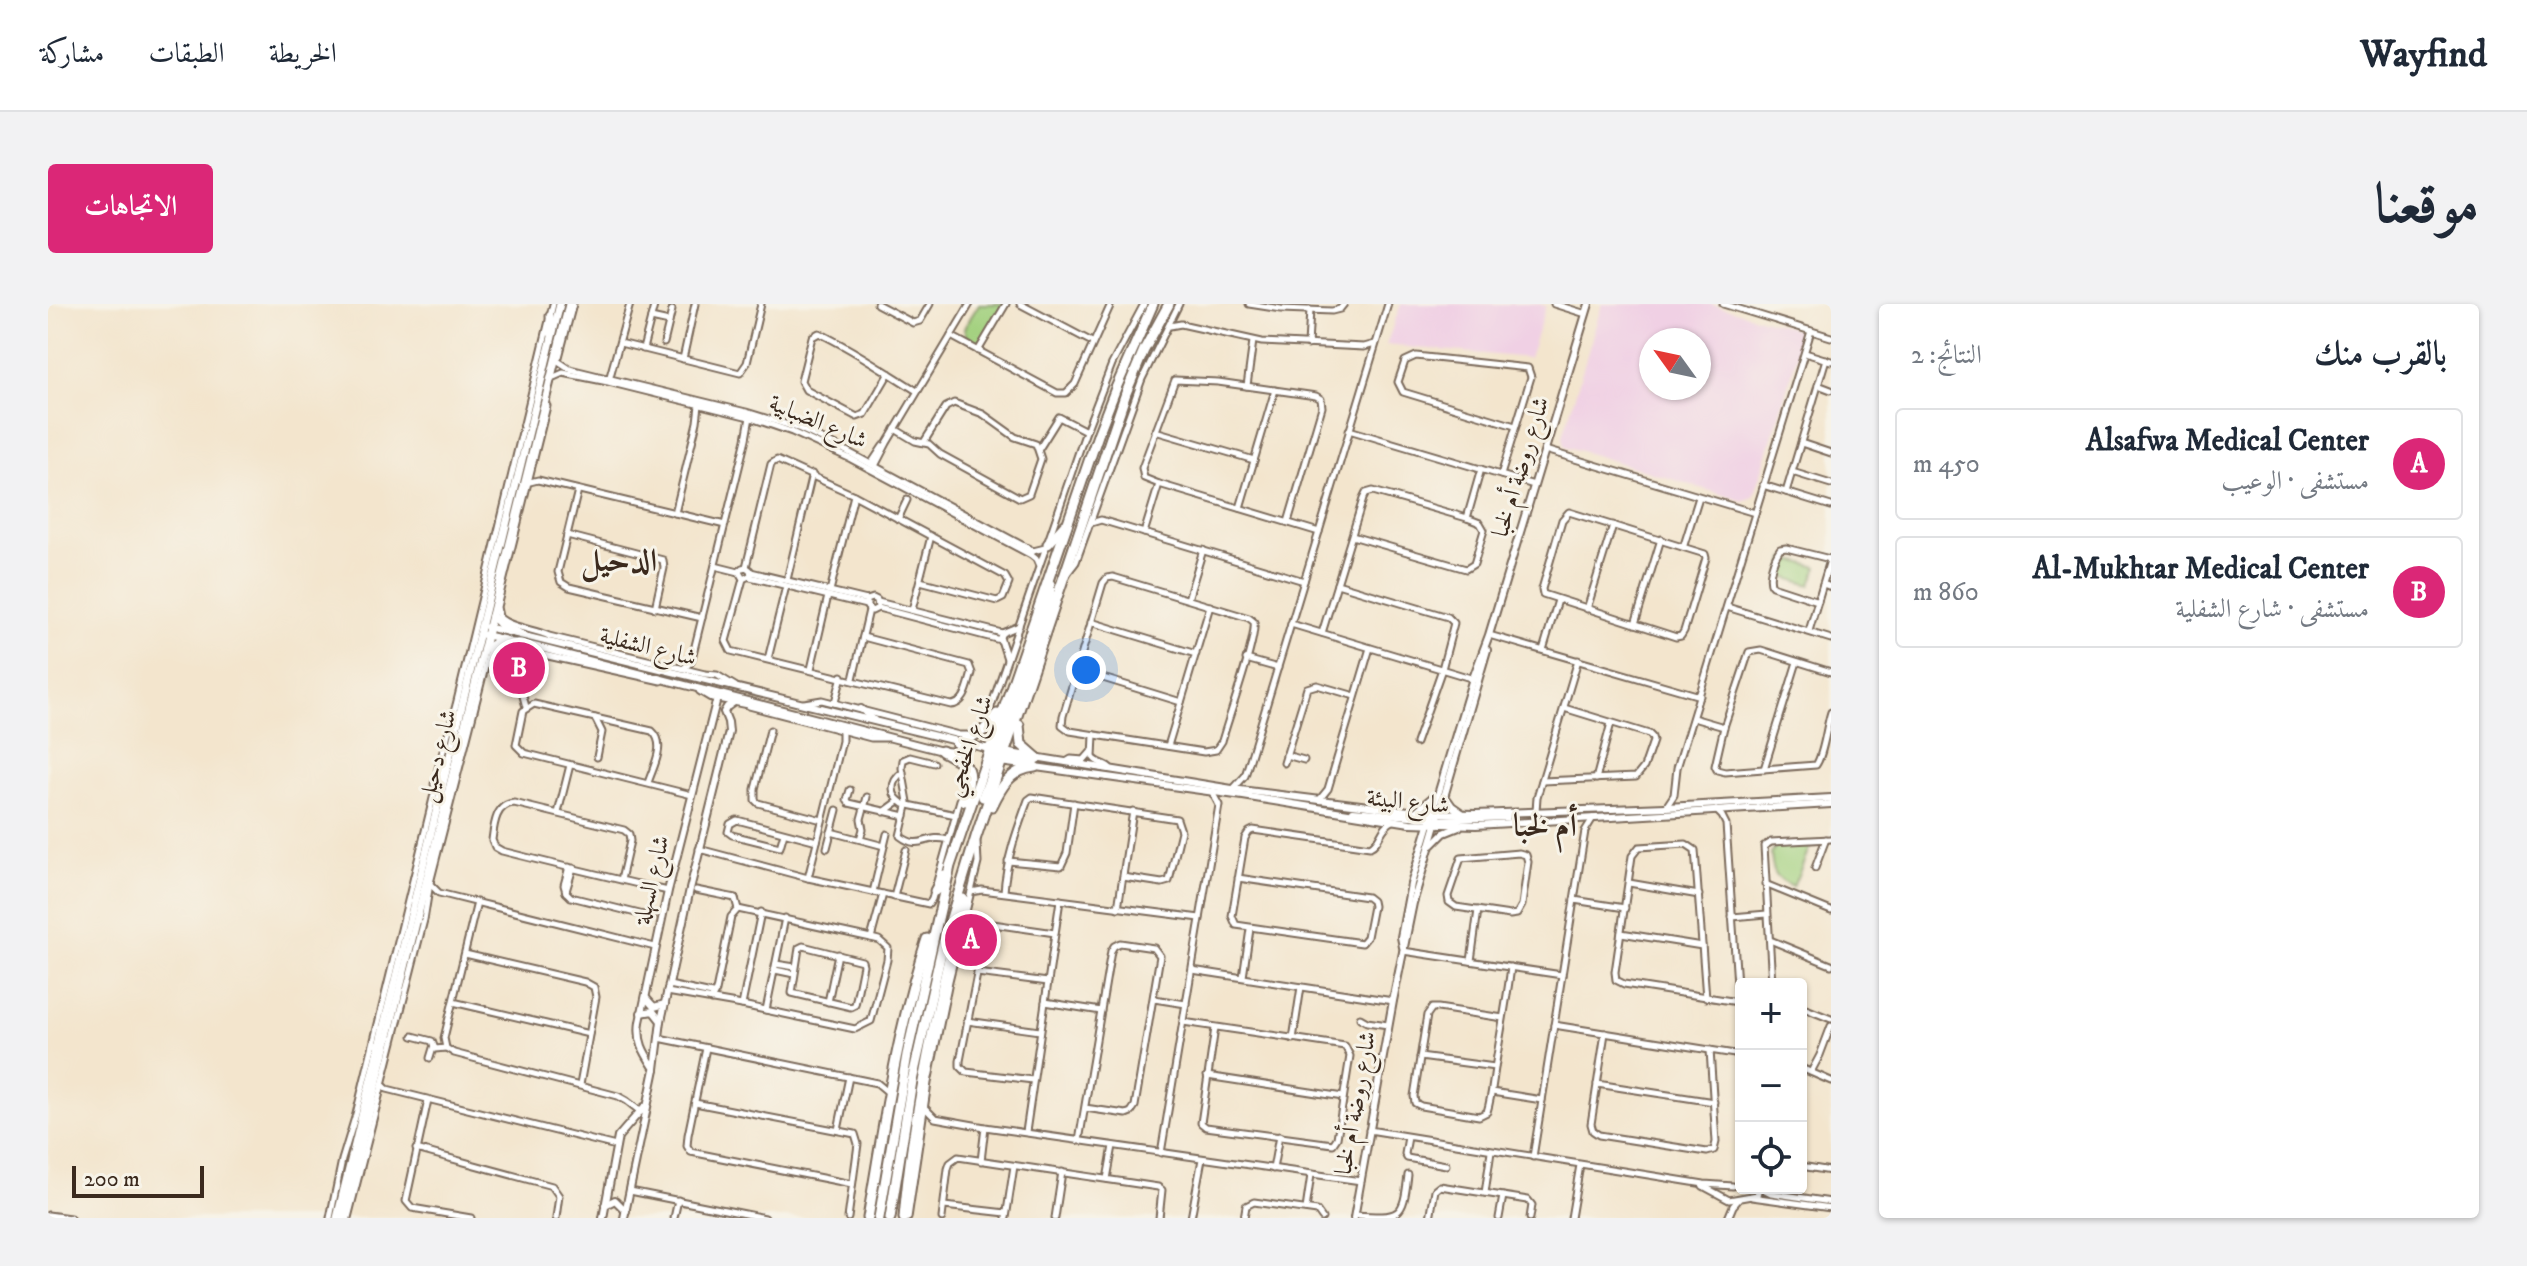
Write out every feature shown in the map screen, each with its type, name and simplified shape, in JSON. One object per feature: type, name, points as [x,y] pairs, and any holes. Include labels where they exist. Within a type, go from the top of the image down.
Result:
[{"type":"highway","name":"شارع الخفجي","points":[[890,1218],[912,1081],[943,944],[968,881],[1004,705],[1116,388],[1153,304]]},
{"type":"highway","name":"شارع الخفجي","points":[[879,1218],[893,1129],[959,820],[1019,712],[1126,393],[1144,350],[1169,304]]},
{"type":"highway","points":[[1048,544],[1068,523]]},
{"type":"highway","points":[[943,944],[965,854],[1049,602],[1051,573]]},
{"type":"highway","points":[[1008,660],[1014,675]]},
{"type":"highway","points":[[962,742],[984,730],[1004,705]]},
{"type":"highway","points":[[1019,712],[1019,740],[1036,762]]},
{"type":"highway","points":[[942,751],[961,760],[967,768],[968,789],[959,820]]},
{"type":"highway","points":[[996,756],[1036,762]]},
{"type":"highway","points":[[984,814],[1005,782],[1036,762]]},
{"type":"highway","points":[[935,891],[950,866]]},
{"type":"highway","points":[[906,1218],[915,1125],[923,1081],[968,881]]},
{"type":"highway","points":[[868,1218],[892,1076],[916,973],[937,918]]},
{"type":"highway","points":[[923,1081],[926,1104]]},
{"type":"main road","name":"شارع دحيل","points":[[346,1218],[352,1166],[450,755],[485,631],[560,304]]},
{"type":"main road","name":"شارع دحيل","points":[[337,1218],[408,957],[467,721],[485,631],[497,603],[506,558],[530,483],[532,450],[571,304]]},
{"type":"main road","points":[[550,316],[552,339]]},
{"type":"main road","points":[[562,334],[563,344]]},
{"type":"main road","points":[[532,450],[533,468]]},
{"type":"main road","points":[[506,558],[519,527]]},
{"type":"main road","points":[[497,603],[504,585]]},
{"type":"main road","points":[[492,616],[521,639]]},
{"type":"main road","points":[[483,653],[495,642],[521,639]]},
{"type":"main road","points":[[467,721],[468,736]]},
{"type":"main road","points":[[435,784],[450,755]]},
{"type":"main road","points":[[408,957],[425,908]]},
{"type":"main road","points":[[344,1153],[352,1166],[363,1156]]},
{"type":"street","name":"شارع دحيل","points":[[330,1218],[553,304]]},
{"type":"street","name":"شارع دحيل","points":[[504,585],[571,304]]},
{"type":"street","points":[[611,381],[630,304]]},
{"type":"street","points":[[683,359],[695,304]]},
{"type":"street","points":[[620,343],[742,372],[761,304]]},
{"type":"street","points":[[877,304],[913,323],[920,321],[930,304]]},
{"type":"street","points":[[872,467],[970,304]]},
{"type":"street","points":[[978,351],[1006,304]]},
{"type":"street","points":[[1020,304],[1092,342]]},
{"type":"street","points":[[951,336],[1063,394],[1073,387],[1111,304]]},
{"type":"street","name":"شارع الخفجي","points":[[977,730],[988,717],[1112,364],[1144,304]]},
{"type":"street","name":"شارع الخفجي","points":[[1065,575],[1075,566],[1142,379],[1179,304]]},
{"type":"street","points":[[1249,304],[1310,310],[1338,310],[1344,304]]},
{"type":"street","points":[[1161,1153],[1219,805],[1245,776],[1388,304]]},
{"type":"street","points":[[1554,304],[1586,314]]},
{"type":"street","name":"شارع روضة أم لخبا","points":[[1403,949],[1401,937],[1408,897],[1424,839],[1445,796],[1488,638],[1589,304]]},
{"type":"street","points":[[1723,304],[1831,337]]},
{"type":"street","points":[[644,349],[654,306]]},
{"type":"street","points":[[664,343],[672,310]]},
{"type":"street","points":[[1308,345],[1310,310]]},
{"type":"street","points":[[1175,315],[1181,324]]},
{"type":"street","points":[[651,318],[669,322]]},
{"type":"street","points":[[1170,326],[1181,324],[1253,341],[1367,347],[1376,343]]},
{"type":"street","points":[[1686,806],[1675,791],[1675,777],[1811,331]]},
{"type":"street","points":[[889,373],[865,414],[857,417],[806,390],[801,381],[811,340],[817,333],[889,373],[917,391]]},
{"type":"street","points":[[1247,386],[1253,341]]},
{"type":"street","points":[[1786,492],[1818,385],[1829,360],[1805,353]]},
{"type":"street","points":[[1501,475],[1531,377],[1530,370],[1526,367],[1416,356],[1405,361],[1398,382],[1403,392],[1515,426]]},
{"type":"street","name":"شارع الضبابية","points":[[558,361],[565,367],[611,381],[752,416],[816,436],[1031,555],[1039,566]]},
{"type":"street","name":"شارع الضبابية","points":[[554,377],[566,373],[611,381]]},
{"type":"street","points":[[1288,522],[1322,401],[1316,396],[1247,386],[1177,379],[1172,382],[1141,472],[1144,478],[1319,532]]},
{"type":"street","points":[[1818,385],[1831,390]]},
{"type":"street","points":[[1240,508],[1275,390]]},
{"type":"street","points":[[675,513],[702,403]]},
{"type":"street","points":[[895,429],[912,440],[931,445],[938,453],[1022,498],[1029,494],[1040,461],[1036,444],[1015,437],[983,414],[954,403],[945,408],[924,442]]},
{"type":"street","points":[[697,672],[691,662],[752,416]]},
{"type":"street","points":[[1039,449],[1059,417],[1086,431]]},
{"type":"street","points":[[1349,430],[1534,485]]},
{"type":"street","points":[[1155,431],[1254,460]]},
{"type":"street","points":[[1801,443],[1831,453]]},
{"type":"street","points":[[1545,450],[1755,513]]},
{"type":"street","points":[[863,637],[967,664],[972,673],[962,700],[953,705],[733,652],[727,646],[748,574],[771,462],[779,460],[854,495],[1005,576],[1008,585],[1003,598],[997,601],[920,581]]},
{"type":"street","name":"شارع الضبابية","points":[[872,467],[1033,551],[1042,550],[1048,544]]},
{"type":"street","points":[[1467,518],[1482,469]]},
{"type":"street","points":[[1792,472],[1831,484]]},
{"type":"street","points":[[768,659],[812,474]]},
{"type":"street","points":[[530,483],[578,490],[725,525]]},
{"type":"street","points":[[1144,533],[1159,484]]},
{"type":"street","points":[[1763,485],[1831,506]]},
{"type":"street","points":[[578,490],[558,572],[558,578],[564,585],[702,618]]},
{"type":"street","points":[[1322,633],[1363,499],[1369,491],[1467,518],[1480,523],[1484,530],[1474,564],[1466,569],[1352,536]]},
{"type":"street","points":[[811,669],[854,495]]},
{"type":"street","points":[[1684,545],[1699,496]]},
{"type":"street","points":[[898,519],[907,500]]},
{"type":"street","points":[[1094,511],[1101,520]]},
{"type":"street","points":[[1571,512],[1661,539],[1704,552],[1706,556],[1683,634],[1676,637],[1545,596],[1542,592],[1563,516],[1571,512]]},
{"type":"street","points":[[1090,523],[1101,520],[1304,581]]},
{"type":"street","points":[[1587,609],[1613,525]]},
{"type":"street","points":[[567,535],[663,560],[655,608]]},
{"type":"street","points":[[912,610],[931,536]]},
{"type":"street","points":[[1635,624],[1661,539]]},
{"type":"street","points":[[1809,631],[1831,558],[1780,549],[1770,578],[1772,586],[1818,601]]},
{"type":"street","points":[[1188,599],[1203,550]]},
{"type":"street","points":[[715,566],[739,572],[742,568],[748,574],[868,605],[874,611],[878,605]]},
{"type":"street","points":[[1110,577],[1210,606],[1249,618],[1255,628],[1219,747],[1208,752],[1070,731],[1062,725],[1103,583],[1110,577]]},
{"type":"street","points":[[1337,584],[1451,619],[1454,629],[1416,743]]},
{"type":"street","points":[[1823,584],[1831,587]]},
{"type":"street","points":[[853,679],[868,605],[873,598],[878,605],[1001,636],[1020,625]]},
{"type":"street","points":[[1543,650],[1558,600]]},
{"type":"street","points":[[497,603],[498,615],[503,621],[544,634],[715,674],[735,686]]},
{"type":"street","points":[[878,605],[912,610],[1001,636]]},
{"type":"street","points":[[1168,746],[1210,606]]},
{"type":"street","points":[[1727,607],[1831,639]]},
{"type":"street","points":[[1091,622],[1196,654]]},
{"type":"street","points":[[1291,624],[1476,679]]},
{"type":"street","name":"شارع الشفلية","points":[[485,631],[942,751]]},
{"type":"street","points":[[531,637],[544,634]]},
{"type":"street","points":[[1001,636],[1008,660]]},
{"type":"street","name":"شارع الشفلية","points":[[521,639],[531,637],[735,686],[962,742],[996,756]]},
{"type":"street","points":[[1488,638],[1543,650],[1700,696]]},
{"type":"street","name":"شارع الشفلية","points":[[494,647],[503,646],[657,681],[666,680]]},
{"type":"street","name":"شارع دحيل","points":[[346,1218],[489,652],[494,647]]},
{"type":"street","points":[[1318,800],[1328,789],[1370,648]]},
{"type":"street","points":[[1831,672],[1757,649],[1749,652],[1714,762],[1717,770],[1725,772],[1816,765],[1820,761],[1831,712]]},
{"type":"street","points":[[550,650],[573,661]]},
{"type":"street","points":[[533,653],[523,696],[526,707],[516,739],[517,748],[524,753],[692,795]]},
{"type":"street","points":[[1246,659],[1278,668]]},
{"type":"street","points":[[1329,810],[1434,819],[1527,816],[1536,811],[1578,660]]},
{"type":"street","points":[[684,669],[691,662]]},
{"type":"street","points":[[1764,769],[1797,662]]},
{"type":"street","points":[[1077,670],[1181,702]]},
{"type":"street","points":[[835,702],[842,676]]},
{"type":"street","name":"شارع روضة أم لخبا","points":[[1354,1216],[1388,1025],[1438,790],[1476,679]]},
{"type":"street","name":"شارع الشفلية","points":[[682,684],[714,697],[842,731],[871,738],[892,738]]},
{"type":"street","points":[[1284,763],[1305,692],[1310,686],[1317,685],[1355,696]]},
{"type":"street","name":"شارع السهلة","points":[[655,1069],[640,1045],[641,1013],[712,719],[714,697]]},
{"type":"street","name":"شارع الشفلية","points":[[804,703],[818,700],[835,702],[959,735],[969,735],[977,730]]},
{"type":"street","points":[[712,719],[717,714],[724,715],[727,707],[737,703]]},
{"type":"street","name":"شارع الشفلية","points":[[737,703],[774,708]]},
{"type":"street","points":[[526,707],[534,704],[652,731],[660,743],[648,783]]},
{"type":"street","points":[[1542,781],[1631,778],[1639,775],[1644,767],[1653,741],[1650,735],[1564,708]]},
{"type":"street","points":[[861,709],[877,722]]},
{"type":"street","name":"شارع السهلة","points":[[625,1214],[668,988],[729,732],[724,715]]},
{"type":"street","points":[[595,718],[602,732],[597,757]]},
{"type":"street","points":[[1693,718],[1724,727]]},
{"type":"street","points":[[1596,779],[1611,723]]},
{"type":"street","points":[[770,730],[755,800],[822,820]]},
{"type":"street","points":[[808,878],[842,731]]},
{"type":"street","points":[[842,741],[851,733]]},
{"type":"street","points":[[926,734],[962,748],[961,752],[956,753],[942,751]]},
{"type":"street","points":[[1094,734],[1092,751],[1095,760],[1112,770]]},
{"type":"street","points":[[1066,763],[1071,759],[1086,759],[1092,751]]},
{"type":"street","points":[[1286,755],[1304,760]]},
{"type":"street","points":[[934,763],[907,757],[902,763],[907,805],[900,835],[902,839],[918,843],[936,837],[948,840]]},
{"type":"street","name":"شارع البيئة","points":[[1036,762],[1112,770],[1410,823],[1466,814],[1831,801]]},
{"type":"street","name":"شارع البيئة","points":[[1036,762],[1212,792],[1254,792],[1415,812],[1466,826],[1831,801]]},
{"type":"street","points":[[558,813],[570,765]]},
{"type":"street","points":[[903,772],[892,786],[899,801],[959,820]]},
{"type":"street","points":[[1245,776],[1247,785],[1254,792]]},
{"type":"street","points":[[1328,789],[1338,803]]},
{"type":"street","points":[[850,790],[848,802],[905,816]]},
{"type":"street","points":[[1415,812],[1427,804],[1438,790]]},
{"type":"street","points":[[1666,807],[1675,791]]},
{"type":"street","points":[[1212,792],[1219,805]]},
{"type":"street","points":[[1445,796],[1452,806],[1466,814]]},
{"type":"street","points":[[860,839],[867,797]]},
{"type":"street","points":[[1004,892],[1008,861],[1028,800],[1037,797],[1177,819],[1181,831],[1169,881],[1162,883],[1123,877]]},
{"type":"street","points":[[884,812],[899,801]]},
{"type":"street","points":[[621,880],[630,841],[627,832],[507,803],[499,810],[492,840],[495,847],[502,851],[571,868],[621,880],[668,891]]},
{"type":"street","points":[[1008,861],[1061,866],[1067,853],[1074,803]]},
{"type":"street","points":[[1735,809],[1726,824],[1736,978]]},
{"type":"street","points":[[827,848],[837,810]]},
{"type":"street","points":[[1715,810],[1726,824]]},
{"type":"street","points":[[1118,908],[1133,811]]},
{"type":"street","points":[[1373,818],[1380,832]]},
{"type":"street","points":[[1578,818],[1585,831]]},
{"type":"street","points":[[1533,1157],[1585,831],[1593,818]]},
{"type":"street","points":[[784,833],[780,847],[728,832],[730,824],[737,820],[817,841]]},
{"type":"street","name":"شارع الخفجي","points":[[894,897],[929,904],[948,840],[959,820]]},
{"type":"street","points":[[1238,878],[1367,897],[1373,903],[1367,937],[1360,944],[1236,925],[1233,920],[1238,878],[1245,838],[1253,830],[1367,847],[1376,844],[1380,832],[1393,821]]},
{"type":"street","points":[[1410,823],[1424,839]]},
{"type":"street","points":[[1427,851],[1444,833],[1466,826]]},
{"type":"street","points":[[831,832],[884,846]]},
{"type":"street","points":[[873,892],[887,834]]},
{"type":"street","points":[[1772,978],[1763,852],[1766,844],[1828,839],[1815,868]]},
{"type":"street","points":[[1706,998],[1695,853],[1689,845],[1637,849],[1632,856],[1616,980],[1620,983],[1706,998],[1735,1002]]},
{"type":"street","points":[[699,849],[894,897],[906,850]]},
{"type":"street","points":[[1526,855],[1528,862],[1519,912],[1510,915],[1478,910],[1453,906],[1449,902],[1448,896],[1461,858],[1526,855]]},
{"type":"street","points":[[571,868],[566,892],[571,897],[652,917]]},
{"type":"street","points":[[968,881],[983,890]]},
{"type":"street","name":"شارع الخفجي","points":[[906,1218],[949,981],[970,893],[968,881]]},
{"type":"street","points":[[430,883],[439,893]]},
{"type":"street","points":[[1629,883],[1699,895]]},
{"type":"street","points":[[1765,883],[1831,911]]},
{"type":"street","points":[[696,890],[735,898],[738,909]]},
{"type":"street","points":[[970,893],[983,890],[1004,892],[1200,918]]},
{"type":"street","points":[[426,899],[439,893],[655,947]]},
{"type":"street","points":[[871,938],[883,894]]},
{"type":"street","points":[[1026,1133],[1060,900]]},
{"type":"street","points":[[1574,900],[1625,908]]},
{"type":"street","points":[[446,1048],[444,1038],[477,902]]},
{"type":"street","points":[[668,988],[855,1029],[866,1025],[875,1013],[888,948],[879,940],[738,909]]},
{"type":"street","points":[[712,997],[716,991],[731,917],[738,909]]},
{"type":"street","points":[[1471,961],[1478,910]]},
{"type":"street","points":[[742,1005],[761,912]]},
{"type":"street","points":[[1732,917],[1767,914]]},
{"type":"street","points":[[766,1010],[785,918]]},
{"type":"street","points":[[1033,1080],[963,1071],[960,1061],[985,931],[990,925],[1055,933]]},
{"type":"street","points":[[1243,977],[1250,929]]},
{"type":"street","points":[[1621,933],[1702,946]]},
{"type":"street","points":[[1770,940],[1831,965]]},
{"type":"street","points":[[1079,1141],[1111,951],[1120,943],[1154,948],[1160,956],[1135,1106],[1126,1114],[1085,1108]]},
{"type":"street","points":[[801,946],[863,962],[857,1002],[851,1007],[793,995],[791,989],[795,970],[801,946]]},
{"type":"street","points":[[1403,949],[1562,975]]},
{"type":"street","points":[[465,954],[589,982],[594,987],[597,994],[580,1085]]},
{"type":"street","points":[[828,1002],[838,954]]},
{"type":"street","points":[[775,967],[795,970]]},
{"type":"street","points":[[1503,1018],[1432,1008],[1427,1015],[1414,1096],[1418,1105],[1482,1115],[1488,1109],[1492,1092],[1511,967]]},
{"type":"street","points":[[1192,970],[1393,1001]]},
{"type":"street","points":[[977,972],[1048,982]]},
{"type":"street","points":[[1293,1039],[1301,987]]},
{"type":"street","points":[[645,994],[653,1006],[665,1004]]},
{"type":"street","points":[[1154,999],[1186,1004]]},
{"type":"street","points":[[453,1002],[589,1034]]},
{"type":"street","points":[[1045,1002],[1101,1011]]},
{"type":"street","points":[[1807,1009],[1831,1019]]},
{"type":"street","points":[[641,1013],[653,1011],[661,1021]]},
{"type":"street","points":[[1360,1018],[1388,1025]]},
{"type":"street","points":[[967,1021],[1040,1031]]},
{"type":"street","points":[[1183,1022],[1345,1046],[1350,1056],[1337,1138],[1333,1144],[1206,1127],[1201,1123],[1215,1028]]},
{"type":"street","points":[[1554,1025],[1735,1054]]},
{"type":"street","points":[[1811,1072],[1831,1026]]},
{"type":"street","points":[[1605,1033],[1591,1124],[1596,1134],[1707,1152],[1714,1150],[1716,1142],[1710,1050]]},
{"type":"street","points":[[413,1036],[432,1041],[430,1058]]},
{"type":"street","points":[[659,1038],[877,1083],[889,1093]]},
{"type":"street","points":[[433,1048],[446,1048],[454,1053],[580,1085],[625,1099],[641,1112]]},
{"type":"street","points":[[706,1048],[687,1143],[689,1150],[852,1184]]},
{"type":"street","points":[[1420,1057],[1495,1067]]},
{"type":"street","points":[[1807,1070],[1831,1081]]},
{"type":"street","points":[[877,1083],[892,1076]]},
{"type":"street","points":[[1207,1076],[1343,1097]]},
{"type":"street","points":[[838,1130],[849,1077]]},
{"type":"street","points":[[382,1084],[387,1089],[428,1100],[616,1146]]},
{"type":"street","points":[[1597,1084],[1714,1102]]},
{"type":"street","points":[[380,1092],[387,1089]]},
{"type":"street","points":[[1492,1092],[1542,1100]]},
{"type":"street","points":[[428,1100],[405,1198],[407,1204],[416,1209],[471,1218]]},
{"type":"street","points":[[695,1103],[853,1133],[858,1138],[848,1218]]},
{"type":"street","points":[[926,1104],[935,1118]]},
{"type":"street","name":"شارع السهلة","points":[[603,1218],[616,1146],[622,1130],[646,1105]]},
{"type":"street","points":[[922,1124],[935,1118],[1361,1181]]},
{"type":"street","points":[[981,1161],[985,1127]]},
{"type":"street","points":[[1369,1130],[1580,1165],[1733,1186]]},
{"type":"street","points":[[1273,1169],[1279,1136]]},
{"type":"street","points":[[1408,1137],[1407,1158],[1446,1165]]},
{"type":"street","points":[[1107,1179],[1113,1146]]},
{"type":"street","points":[[416,1149],[552,1186],[559,1196],[556,1218]]},
{"type":"street","points":[[1486,1194],[1492,1151]]},
{"type":"street","points":[[942,1218],[950,1163],[958,1157],[1158,1187],[1163,1196],[1159,1218]]},
{"type":"street","points":[[1191,1218],[1202,1159]]},
{"type":"street","points":[[1571,1218],[1580,1165]]},
{"type":"street","points":[[943,1205],[1006,1216],[1014,1166]]},
{"type":"street","points":[[1807,1167],[1831,1171]]},
{"type":"street","points":[[1055,1218],[1062,1172]]},
{"type":"street","points":[[1306,1209],[1311,1175]]},
{"type":"street","points":[[1354,1216],[1391,1217],[1400,1213],[1405,1205],[1408,1175]]},
{"type":"street","points":[[1695,1182],[1729,1200],[1752,1197],[1831,1208]]},
{"type":"street","points":[[1430,1218],[1438,1186],[1530,1201],[1530,1218]]},
{"type":"street","points":[[1725,1196],[1727,1189],[1733,1186]]},
{"type":"street","points":[[630,1191],[765,1218]]},
{"type":"street","points":[[1752,1197],[1756,1194]]},
{"type":"street","points":[[1779,1194],[1829,1200]]},
{"type":"street","points":[[1499,1218],[1503,1196]]},
{"type":"street","points":[[1728,1218],[1739,1199]]},
{"type":"street","points":[[605,1205],[617,1200],[625,1214]]},
{"type":"street","points":[[674,1218],[678,1200]]},
{"type":"street","points":[[1244,1218],[1246,1206],[1251,1202],[1319,1211],[1322,1218]]},
{"type":"street","points":[[725,1218],[727,1210]]},
{"type":"street","points":[[48,1215],[70,1218]]},
{"type":"shaded area","points":[[1401,304],[1546,306],[1529,358],[1386,345]]},
{"type":"shaded area","points":[[1602,304],[1711,304],[1797,329],[1802,339],[1754,497],[1743,501],[1565,446],[1563,436]]},
{"type":"green space","points":[[979,304],[1006,304],[985,340],[977,343],[966,336],[964,328]]},
{"type":"green space","points":[[1785,558],[1817,567],[1811,585],[1780,576]]},
{"type":"green space","points":[[1811,844],[1793,887],[1778,878],[1771,853],[1777,845]]},
{"type":"place","name":"Al-Mukhtar Medical Center","points":[[519,668]]},
{"type":"place","name":"Alsafwa Medical Center","points":[[971,940]]},
{"type":"district","name":"الدحيل","points":[[619,562]]},
{"type":"district","name":"أم لخبا","points":[[1545,827]]}]
